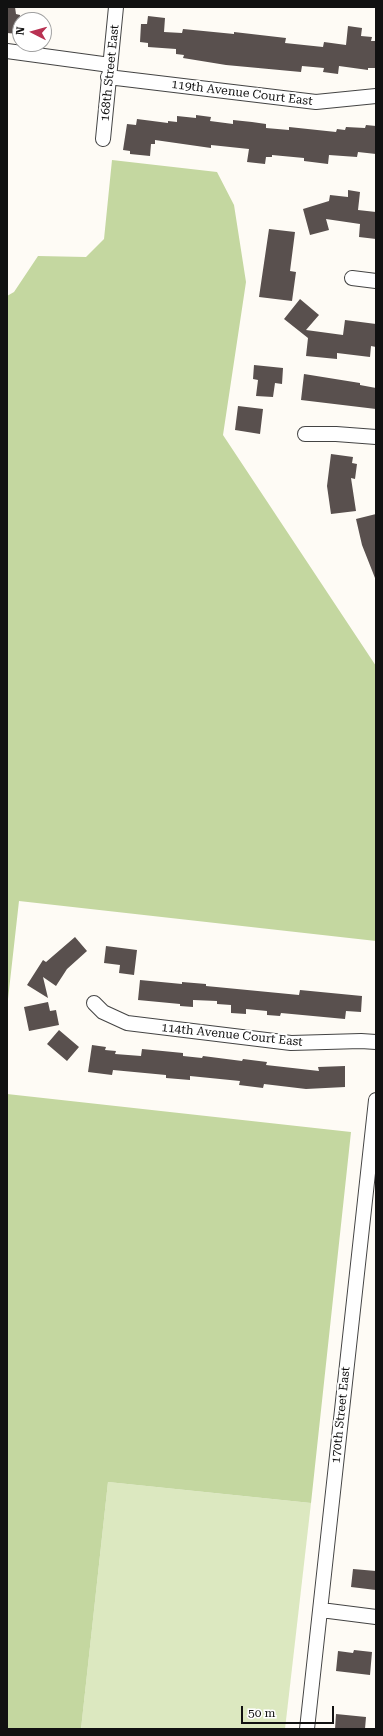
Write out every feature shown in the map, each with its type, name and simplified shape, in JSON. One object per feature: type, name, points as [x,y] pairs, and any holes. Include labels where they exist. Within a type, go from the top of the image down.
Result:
[{"type":"street","name":"168th Street East","points":[[104,139],[116,7]]},
{"type":"street","name":"119th Avenue Court East","points":[[7,51],[109,71],[316,102],[376,96]]},
{"type":"street","points":[[352,278],[376,281]]},
{"type":"street","points":[[305,434],[336,434],[376,437]]},
{"type":"street","name":"114th Avenue Court East","points":[[94,1003],[103,1012],[127,1023],[291,1043],[376,1042]]},
{"type":"street","name":"170th Street East","points":[[307,1729],[370,1190],[376,1100]]},
{"type":"street","points":[[320,1610],[376,1617]]},
{"type":"green space","points":[[112,160],[217,172],[234,205],[246,282],[223,435],[376,666],[376,941],[19,901],[7,1008],[7,296],[14,292],[38,256],[86,257],[104,239]]},
{"type":"green space","points":[[7,1094],[351,1132],[311,1503],[108,1482],[81,1729],[7,1729]]},
{"type":"green space","points":[[108,1482],[311,1503],[285,1729],[81,1729]]},
{"type":"building","points":[[7,7],[15,7],[16,12],[12,12],[12,33],[7,33]]},
{"type":"building","points":[[148,16],[165,18],[164,32],[182,33],[183,29],[234,34],[234,32],[286,38],[285,43],[323,47],[324,42],[346,45],[348,26],[362,28],[361,36],[372,37],[371,41],[376,41],[376,68],[368,68],[368,70],[339,66],[338,74],[323,72],[324,68],[302,66],[301,72],[226,65],[183,58],[184,55],[176,54],[176,49],[148,47],[148,43],[140,42],[141,24],[147,24]]},
{"type":"building","points":[[196,115],[211,117],[210,121],[233,124],[233,120],[252,122],[266,124],[266,128],[289,130],[289,127],[336,132],[337,129],[345,130],[346,127],[365,128],[366,125],[376,126],[376,154],[358,152],[357,157],[329,155],[328,164],[304,161],[304,158],[272,155],[272,157],[266,157],[265,164],[247,162],[249,149],[211,145],[211,148],[155,140],[155,144],[151,144],[150,156],[130,154],[130,151],[123,150],[127,124],[136,125],[137,119],[168,123],[168,121],[177,122],[177,116],[196,118]]},
{"type":"building","points":[[348,190],[360,192],[358,210],[376,212],[376,239],[359,237],[360,224],[326,219],[329,230],[310,235],[303,209],[329,201],[330,195],[348,197]]},
{"type":"building","points":[[269,229],[295,232],[290,271],[296,272],[292,301],[259,297]]},
{"type":"building","points":[[300,299],[319,315],[306,330],[343,335],[345,320],[376,324],[376,347],[371,346],[370,357],[337,353],[337,359],[306,356],[308,338],[284,319]]},
{"type":"building","points":[[254,365],[283,368],[282,384],[275,383],[273,397],[256,396],[258,380],[253,379]]},
{"type":"building","points":[[304,374],[360,383],[360,385],[376,388],[376,409],[301,400]]},
{"type":"building","points":[[238,406],[263,409],[260,434],[235,430]]},
{"type":"building","points":[[331,454],[353,457],[352,463],[357,464],[355,479],[351,478],[356,511],[331,514],[327,486]]},
{"type":"building","points":[[376,514],[375,578],[362,545],[356,519]]},
{"type":"building","points":[[75,937],[87,951],[67,969],[56,986],[43,977],[48,998],[27,985],[43,960],[46,962]]},
{"type":"building","points":[[106,946],[137,950],[134,975],[119,973],[120,965],[104,963]]},
{"type":"building","points":[[140,980],[182,984],[182,982],[206,984],[206,986],[299,995],[300,990],[362,996],[361,1012],[346,1011],[345,1019],[281,1013],[280,1016],[267,1015],[267,1011],[246,1009],[246,1014],[231,1013],[231,1005],[217,1004],[217,1001],[193,1000],[193,1007],[180,1006],[180,1004],[138,1000]]},
{"type":"building","points":[[48,1002],[50,1011],[56,1010],[59,1025],[29,1031],[24,1007]]},
{"type":"building","points":[[59,1030],[79,1047],[67,1061],[47,1044]]},
{"type":"building","points":[[92,1045],[106,1047],[105,1050],[116,1051],[115,1054],[141,1056],[142,1049],[183,1053],[183,1056],[202,1058],[203,1056],[242,1061],[243,1059],[267,1062],[266,1065],[319,1071],[318,1067],[345,1066],[345,1087],[306,1089],[264,1084],[263,1088],[239,1085],[240,1081],[190,1076],[190,1080],[166,1078],[166,1075],[113,1070],[112,1075],[88,1072]]},
{"type":"building","points":[[353,1569],[376,1571],[376,1590],[351,1587]]},
{"type":"building","points":[[354,1650],[372,1652],[370,1675],[336,1671],[338,1651],[353,1653]]},
{"type":"building","points":[[336,1714],[366,1717],[365,1729],[335,1729]]}]
